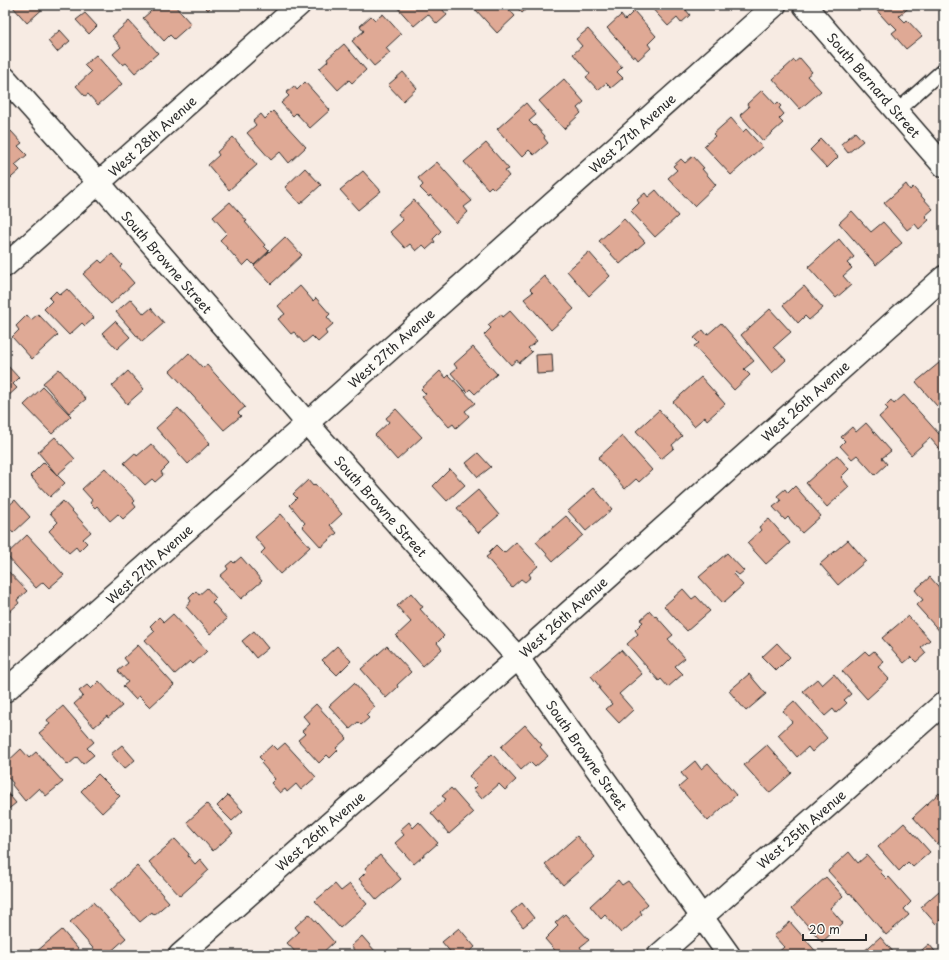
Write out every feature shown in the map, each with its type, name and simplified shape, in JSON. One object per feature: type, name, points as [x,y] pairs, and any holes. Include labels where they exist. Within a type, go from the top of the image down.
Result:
[{"type":"street","name":"West 28th Avenue","points":[[5,266],[299,5]]},
{"type":"street","name":"West 27th Avenue","points":[[5,691],[775,5]]},
{"type":"street","name":"South Bernard Street","points":[[804,5],[944,166]]},
{"type":"street","name":"South Browne Street","points":[[5,78],[307,423],[518,658],[702,916],[728,955]]},
{"type":"street","name":"West 26th Avenue","points":[[180,955],[518,658],[944,276]]},
{"type":"street","name":"West 25th Avenue","points":[[659,955],[944,703]]},
{"type":"lane","points":[[897,111],[944,69]]},
{"type":"building","points":[[15,5],[47,5],[27,23],[13,7]]},
{"type":"building","points":[[158,5],[174,5],[191,24],[174,39],[170,35],[164,41],[143,18]]},
{"type":"building","points":[[203,5],[213,5],[208,10]]},
{"type":"building","points":[[395,5],[439,5],[447,15],[437,24],[428,14],[414,26]]},
{"type":"building","points":[[479,5],[505,5],[515,16],[497,33],[475,9]]},
{"type":"building","points":[[515,5],[531,5],[522,13]]},
{"type":"building","points":[[649,5],[692,5],[686,10],[690,15],[681,23],[677,18],[668,26]]},
{"type":"building","points":[[872,5],[912,5],[899,16],[905,22],[907,20],[922,36],[906,49],[892,33],[897,29],[891,23],[889,24]]},
{"type":"building","points":[[634,11],[656,36],[648,44],[651,48],[638,60],[635,56],[633,57],[607,28],[621,15],[625,20]]},
{"type":"building","points":[[85,13],[97,26],[89,34],[76,20]]},
{"type":"building","points":[[383,14],[401,34],[386,48],[390,53],[374,66],[352,41],[364,31],[360,26],[371,16],[375,20]]},
{"type":"building","points":[[129,21],[158,53],[135,73],[126,63],[123,65],[113,54],[121,47],[112,36]]},
{"type":"building","points":[[588,29],[622,67],[617,72],[623,78],[611,88],[606,83],[598,90],[586,77],[590,74],[573,54],[582,46],[576,39]]},
{"type":"building","points":[[60,30],[70,41],[57,52],[48,41]]},
{"type":"building","points":[[344,44],[366,70],[352,83],[349,80],[338,90],[319,69],[328,61],[327,59]]},
{"type":"building","points":[[96,55],[122,84],[98,105],[88,94],[85,96],[76,86],[91,72],[84,65]]},
{"type":"building","points":[[800,58],[812,72],[807,76],[821,91],[800,109],[773,79],[794,60],[795,62]]},
{"type":"building","points":[[403,72],[417,88],[403,101],[388,85]]},
{"type":"building","points":[[564,79],[584,102],[577,108],[581,113],[564,129],[539,101]]},
{"type":"building","points":[[305,82],[330,110],[310,128],[296,113],[293,116],[281,103],[289,96],[286,93],[294,86],[297,90]]},
{"type":"building","points":[[944,82],[944,90],[940,85]]},
{"type":"building","points":[[762,90],[776,105],[778,103],[781,106],[779,108],[784,114],[779,119],[783,123],[763,141],[740,115],[749,107],[747,104]]},
{"type":"building","points":[[526,103],[536,115],[529,121],[545,136],[544,138],[548,143],[534,155],[529,150],[522,157],[497,129]]},
{"type":"building","points":[[273,111],[306,147],[289,163],[280,152],[271,160],[247,133],[256,125],[253,121],[261,114],[265,119]]},
{"type":"building","points":[[731,118],[743,132],[746,129],[762,147],[731,175],[704,146],[715,136],[713,134]]},
{"type":"building","points":[[11,131],[22,143],[18,146],[27,155],[15,165],[20,170],[5,183],[5,137]]},
{"type":"building","points":[[855,132],[863,141],[848,153],[841,144]]},
{"type":"building","points":[[233,137],[257,165],[229,190],[208,165],[219,155],[217,152]]},
{"type":"building","points":[[821,139],[838,157],[827,168],[810,150]]},
{"type":"building","points":[[486,143],[509,169],[505,171],[509,176],[494,189],[491,186],[488,189],[464,162]]},
{"type":"building","points":[[693,156],[716,185],[694,206],[668,178],[677,170],[673,166],[681,159],[685,163]]},
{"type":"building","points":[[437,162],[472,201],[464,207],[468,212],[456,223],[430,195],[429,197],[420,188],[423,185],[418,178]]},
{"type":"building","points":[[305,168],[321,185],[300,204],[285,187]]},
{"type":"building","points":[[363,171],[381,191],[358,210],[340,190]]},
{"type":"building","points":[[906,184],[910,190],[913,187],[933,209],[925,216],[929,220],[919,229],[915,224],[907,230],[884,203]]},
{"type":"building","points":[[656,190],[678,216],[655,237],[631,211],[639,203],[637,200],[645,193],[648,197]]},
{"type":"building","points":[[414,200],[441,231],[433,239],[435,242],[427,249],[423,245],[416,251],[410,244],[405,248],[390,232],[403,220],[398,214]]},
{"type":"building","points":[[230,202],[247,221],[245,222],[269,251],[254,265],[249,260],[243,266],[220,240],[227,233],[213,217]]},
{"type":"building","points":[[852,211],[871,232],[883,222],[902,243],[876,265],[839,223]]},
{"type":"building","points":[[624,219],[645,242],[620,264],[599,241]]},
{"type":"building","points":[[285,237],[302,255],[271,284],[254,266]]},
{"type":"building","points":[[839,239],[854,257],[847,263],[852,268],[843,276],[851,285],[836,298],[808,267]]},
{"type":"building","points":[[589,252],[610,276],[589,296],[567,271]]},
{"type":"building","points":[[112,254],[122,265],[120,267],[134,283],[111,304],[83,274],[99,260],[102,263]]},
{"type":"building","points":[[544,276],[574,309],[551,330],[524,299],[533,292],[530,289]]},
{"type":"building","points":[[300,286],[313,301],[316,298],[330,314],[327,317],[333,324],[325,331],[327,334],[318,342],[312,336],[304,343],[294,332],[291,334],[278,319],[285,314],[278,306]]},
{"type":"building","points":[[804,286],[823,308],[809,320],[805,316],[798,323],[783,305]]},
{"type":"building","points":[[67,289],[94,318],[85,326],[82,323],[69,335],[44,309],[52,301],[49,298],[56,291],[60,295]]},
{"type":"building","points":[[131,299],[144,314],[151,308],[164,323],[142,342],[116,312]]},
{"type":"building","points":[[770,309],[791,332],[774,347],[786,360],[772,373],[741,335]]},
{"type":"building","points":[[510,311],[537,341],[528,348],[532,352],[519,363],[517,360],[511,365],[484,335],[491,328],[488,325],[501,314],[503,317]]},
{"type":"building","points":[[38,314],[58,335],[32,359],[12,337],[19,330],[16,326],[27,315],[31,320]]},
{"type":"building","points":[[115,321],[130,337],[117,349],[102,333]]},
{"type":"building","points":[[721,323],[754,361],[744,369],[750,375],[734,390],[694,346],[699,343],[694,338],[703,330],[707,335]]},
{"type":"building","points":[[473,347],[497,374],[475,394],[470,389],[467,392],[451,373],[457,368],[454,364]]},
{"type":"building","points":[[189,353],[203,368],[207,365],[245,407],[238,413],[241,416],[224,430],[170,371]]},
{"type":"building","points":[[552,354],[553,373],[537,374],[536,355]]},
{"type":"building","points":[[5,363],[19,378],[13,384],[17,388],[5,399]]},
{"type":"building","points":[[939,363],[944,369],[944,400],[937,406],[916,382]]},
{"type":"building","points":[[59,369],[86,399],[69,413],[43,383]]},
{"type":"building","points":[[128,371],[144,389],[127,404],[112,386]]},
{"type":"building","points":[[440,371],[446,378],[449,375],[475,403],[465,411],[469,416],[456,428],[453,424],[449,427],[422,397],[426,394],[421,389]]},
{"type":"building","points":[[701,377],[725,404],[707,420],[705,417],[694,426],[673,402]]},
{"type":"building","points":[[43,387],[71,416],[52,434],[24,405]]},
{"type":"building","points":[[904,395],[939,434],[944,430],[944,454],[930,438],[911,455],[879,417],[888,409],[885,406],[891,400],[894,404]]},
{"type":"building","points":[[178,408],[210,443],[188,464],[156,428]]},
{"type":"building","points":[[396,409],[422,437],[397,460],[375,435],[389,422],[386,418]]},
{"type":"building","points":[[659,410],[682,436],[672,445],[674,448],[661,459],[636,431]]},
{"type":"building","points":[[866,423],[891,451],[882,458],[887,464],[875,475],[857,455],[852,459],[840,446],[845,441],[841,437],[852,427],[856,432]]},
{"type":"building","points":[[622,436],[652,470],[639,482],[636,479],[625,489],[598,458]]},
{"type":"building","points":[[55,437],[75,459],[57,475],[38,452]]},
{"type":"building","points":[[151,444],[169,464],[161,472],[163,475],[155,482],[152,479],[145,485],[124,463],[135,453],[137,456]]},
{"type":"building","points":[[478,453],[491,467],[478,477],[466,463]]},
{"type":"building","points":[[837,455],[849,469],[841,477],[849,487],[827,507],[806,483]]},
{"type":"building","points":[[44,462],[65,483],[50,497],[30,476]]},
{"type":"building","points":[[105,468],[135,501],[133,503],[136,507],[123,519],[118,514],[110,521],[97,506],[95,508],[90,503],[92,500],[82,489]]},
{"type":"building","points":[[450,469],[465,485],[447,501],[433,486]]},
{"type":"building","points":[[308,480],[313,486],[315,484],[342,514],[330,525],[337,533],[321,547],[302,526],[305,523],[290,505],[297,498],[293,494]]},
{"type":"building","points":[[795,486],[821,516],[802,533],[788,517],[785,520],[773,507],[781,501],[777,496],[785,489],[788,493]]},
{"type":"building","points":[[594,488],[612,509],[586,531],[568,511]]},
{"type":"building","points":[[478,490],[499,515],[478,533],[457,508]]},
{"type":"building","points":[[15,500],[30,517],[13,533],[5,524],[5,509]]},
{"type":"building","points":[[63,501],[91,532],[83,539],[87,543],[79,551],[76,547],[69,553],[49,531],[58,522],[50,513]]},
{"type":"building","points":[[281,514],[310,547],[280,574],[261,553],[265,549],[255,537]]},
{"type":"building","points":[[566,516],[583,535],[553,561],[536,542]]},
{"type":"building","points":[[769,519],[790,543],[766,564],[747,543],[761,530],[759,527]]},
{"type":"building","points":[[27,535],[64,575],[49,588],[43,582],[36,588],[6,555]]},
{"type":"building","points":[[848,540],[866,561],[838,585],[820,564]]},
{"type":"building","points":[[516,542],[538,566],[529,574],[531,577],[525,582],[521,579],[512,587],[486,557],[496,545],[504,553]]},
{"type":"building","points":[[727,553],[744,571],[739,575],[735,572],[733,574],[743,585],[723,603],[699,577]]},
{"type":"building","points":[[241,557],[262,581],[241,599],[220,576],[228,569],[226,566],[232,561],[234,563]]},
{"type":"building","points":[[5,568],[27,591],[17,600],[19,603],[5,616]]},
{"type":"building","points":[[930,577],[944,593],[944,636],[916,605],[923,600],[915,590]]},
{"type":"building","points":[[207,588],[216,598],[212,602],[227,619],[210,634],[186,607],[191,601],[189,598],[196,591],[199,595]]},
{"type":"building","points":[[683,589],[692,599],[696,596],[710,611],[687,631],[664,606]]},
{"type":"building","points":[[411,593],[423,607],[420,609],[444,636],[437,643],[442,649],[423,666],[396,636],[411,622],[397,606]]},
{"type":"building","points":[[650,611],[673,635],[668,639],[685,658],[675,666],[683,674],[668,687],[661,679],[659,681],[627,644],[638,634],[635,630],[643,622],[640,620]]},
{"type":"building","points":[[173,614],[207,651],[193,664],[190,661],[175,674],[145,640],[155,631],[150,626],[159,617],[164,622]]},
{"type":"building","points":[[908,616],[930,640],[921,647],[926,653],[916,662],[911,657],[904,663],[882,638]]},
{"type":"building","points":[[254,631],[268,648],[256,658],[242,641]]},
{"type":"building","points":[[777,643],[790,657],[776,671],[762,657]]},
{"type":"building","points":[[138,645],[174,685],[150,707],[139,696],[135,699],[123,686],[128,682],[118,671],[128,663],[124,658]]},
{"type":"building","points":[[337,646],[351,661],[337,675],[322,660]]},
{"type":"building","points":[[387,646],[411,672],[386,698],[361,669]]},
{"type":"building","points":[[621,650],[642,674],[619,694],[633,710],[619,723],[606,709],[612,704],[599,689],[600,687],[591,676]]},
{"type":"building","points":[[865,651],[869,655],[874,651],[884,662],[878,667],[889,679],[867,699],[842,671]]},
{"type":"building","points":[[749,674],[766,694],[746,711],[729,691]]},
{"type":"building","points":[[834,674],[851,694],[844,700],[847,703],[836,713],[833,709],[825,716],[803,691],[817,679],[822,685]]},
{"type":"building","points":[[99,681],[122,706],[94,727],[74,704],[83,696],[79,691],[87,685],[91,689]]},
{"type":"building","points":[[354,683],[375,707],[366,715],[369,718],[361,725],[358,722],[350,729],[329,706]]},
{"type":"building","points":[[794,701],[827,738],[812,752],[808,747],[797,757],[778,735],[792,722],[783,711]]},
{"type":"building","points":[[316,704],[347,738],[336,748],[338,750],[330,758],[327,755],[319,763],[298,740],[305,734],[302,731],[310,724],[303,716]]},
{"type":"building","points":[[63,706],[94,742],[87,748],[94,755],[83,764],[77,757],[68,765],[39,733],[50,724],[47,720]]},
{"type":"building","points":[[525,725],[542,745],[540,747],[548,756],[535,767],[530,762],[521,770],[501,747]]},
{"type":"building","points":[[285,743],[316,777],[301,790],[296,784],[287,792],[285,789],[280,793],[271,783],[275,779],[261,763],[263,761],[259,757],[272,745],[277,750]]},
{"type":"building","points":[[122,745],[135,760],[124,769],[111,754]]},
{"type":"building","points":[[767,745],[792,773],[769,793],[744,765]]},
{"type":"building","points":[[21,749],[29,758],[36,752],[63,782],[46,796],[39,788],[25,801],[5,774],[5,764]]},
{"type":"building","points":[[492,754],[516,780],[505,790],[499,784],[482,799],[473,789],[477,785],[469,776]]},
{"type":"building","points":[[695,761],[701,769],[708,763],[736,795],[708,821],[679,787],[687,780],[681,773]]},
{"type":"building","points":[[98,774],[120,796],[102,813],[81,791]]},
{"type":"building","points":[[451,788],[473,813],[449,834],[431,813],[446,799],[442,796]]},
{"type":"building","points":[[5,790],[16,803],[6,811],[5,810]]},
{"type":"building","points":[[939,793],[944,799],[944,838],[937,844],[913,817]]},
{"type":"building","points":[[228,795],[243,811],[232,821],[217,806]]},
{"type":"building","points":[[207,804],[233,833],[213,851],[187,822]]},
{"type":"building","points":[[409,822],[413,828],[419,822],[438,843],[414,864],[395,843],[404,835],[400,830]]},
{"type":"building","points":[[904,823],[930,852],[913,867],[908,862],[899,871],[878,847]]},
{"type":"building","points":[[577,836],[595,857],[563,885],[545,864]]},
{"type":"building","points":[[175,839],[189,854],[188,856],[195,864],[200,859],[209,870],[180,896],[149,862]]},
{"type":"building","points":[[849,852],[858,863],[867,855],[882,872],[881,873],[887,879],[889,877],[911,902],[904,909],[909,915],[886,935],[850,893],[849,894],[828,871]]},
{"type":"building","points":[[380,855],[401,879],[377,900],[359,879],[367,871],[365,868]]},
{"type":"building","points":[[137,866],[169,902],[154,915],[152,912],[140,922],[111,890]]},
{"type":"building","points":[[826,877],[843,896],[830,908],[843,923],[822,942],[792,908]]},
{"type":"building","points":[[618,880],[622,885],[628,881],[648,904],[640,911],[642,914],[621,933],[605,915],[601,919],[590,906]]},
{"type":"building","points":[[335,884],[341,891],[350,884],[367,904],[340,928],[315,901]]},
{"type":"building","points":[[939,891],[944,897],[944,916],[936,924],[921,907]]},
{"type":"building","points":[[93,902],[126,938],[107,955],[99,955],[70,922]]},
{"type":"building","points":[[522,903],[534,918],[523,927],[511,912]]},
{"type":"building","points":[[309,914],[334,942],[320,955],[309,955],[307,952],[304,955],[298,955],[287,943],[299,932],[295,927]]},
{"type":"building","points":[[565,914],[589,940],[580,947],[583,951],[579,955],[575,955],[573,953],[570,955],[559,955],[545,939],[558,926],[555,923]]},
{"type":"building","points":[[790,922],[819,955],[775,955],[784,947],[774,936]]},
{"type":"building","points":[[459,928],[475,947],[466,955],[453,955],[442,942]]},
{"type":"building","points":[[62,930],[83,955],[39,955],[36,952]]},
{"type":"building","points":[[362,936],[375,951],[370,955],[358,955],[351,946]]},
{"type":"building","points":[[880,937],[896,955],[861,954]]},
{"type":"building","points":[[929,944],[938,955],[916,955]]}]
